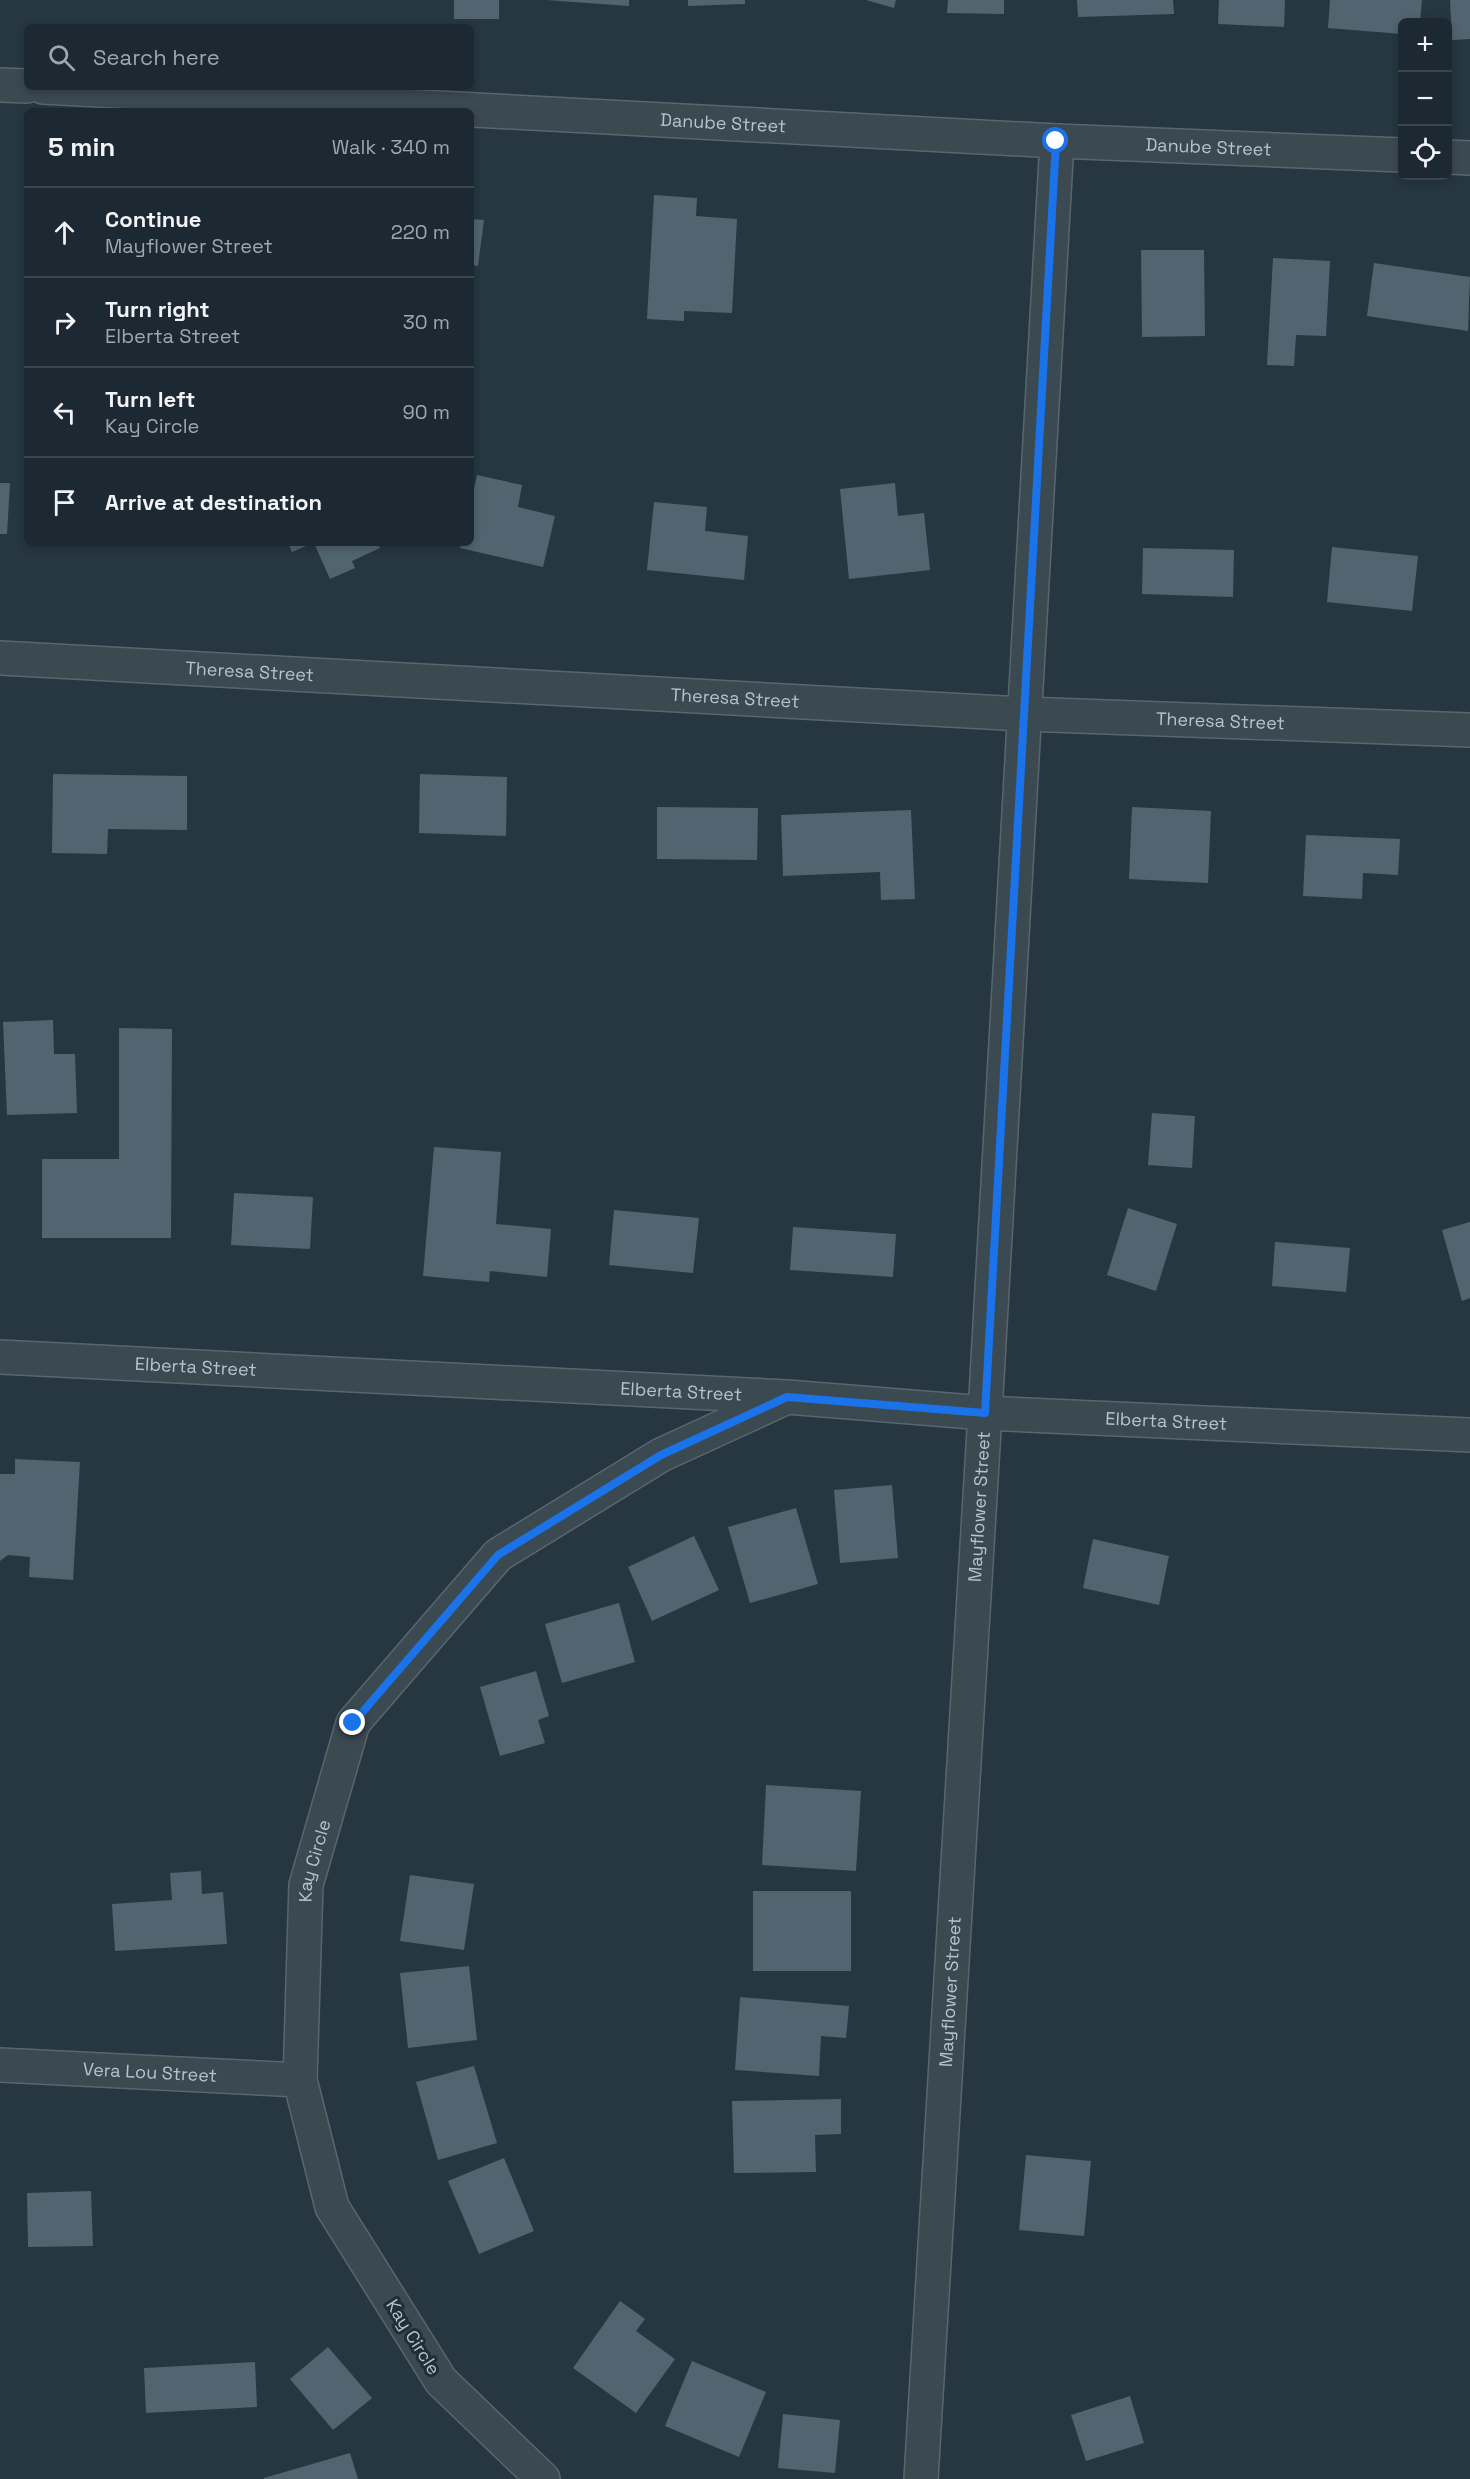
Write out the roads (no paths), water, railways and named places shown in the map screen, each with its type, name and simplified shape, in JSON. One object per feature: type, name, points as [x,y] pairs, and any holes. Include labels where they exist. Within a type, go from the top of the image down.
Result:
[{"type":"street","points":[[0,85],[24,86]]},
{"type":"street","name":"Danube Street","points":[[99,90],[437,108]]},
{"type":"street","name":"Danube Street","points":[[474,110],[1056,141],[1398,155]]},
{"type":"street","name":"Mayflower Street","points":[[921,2479],[985,1413],[1056,141]]},
{"type":"street","points":[[1452,157],[1470,158]]},
{"type":"street","name":"Theresa Street","points":[[0,658],[1024,714],[1470,730]]},
{"type":"street","name":"Elberta Street","points":[[0,1357],[787,1397],[985,1413],[1470,1435]]},
{"type":"street","name":"Kay Circle","points":[[543,2479],[441,2381],[332,2207],[300,2080],[306,1885],[353,1723],[498,1555],[661,1455],[787,1397]]},
{"type":"street","name":"Vera Lou Street","points":[[0,2066],[300,2080]]}]
